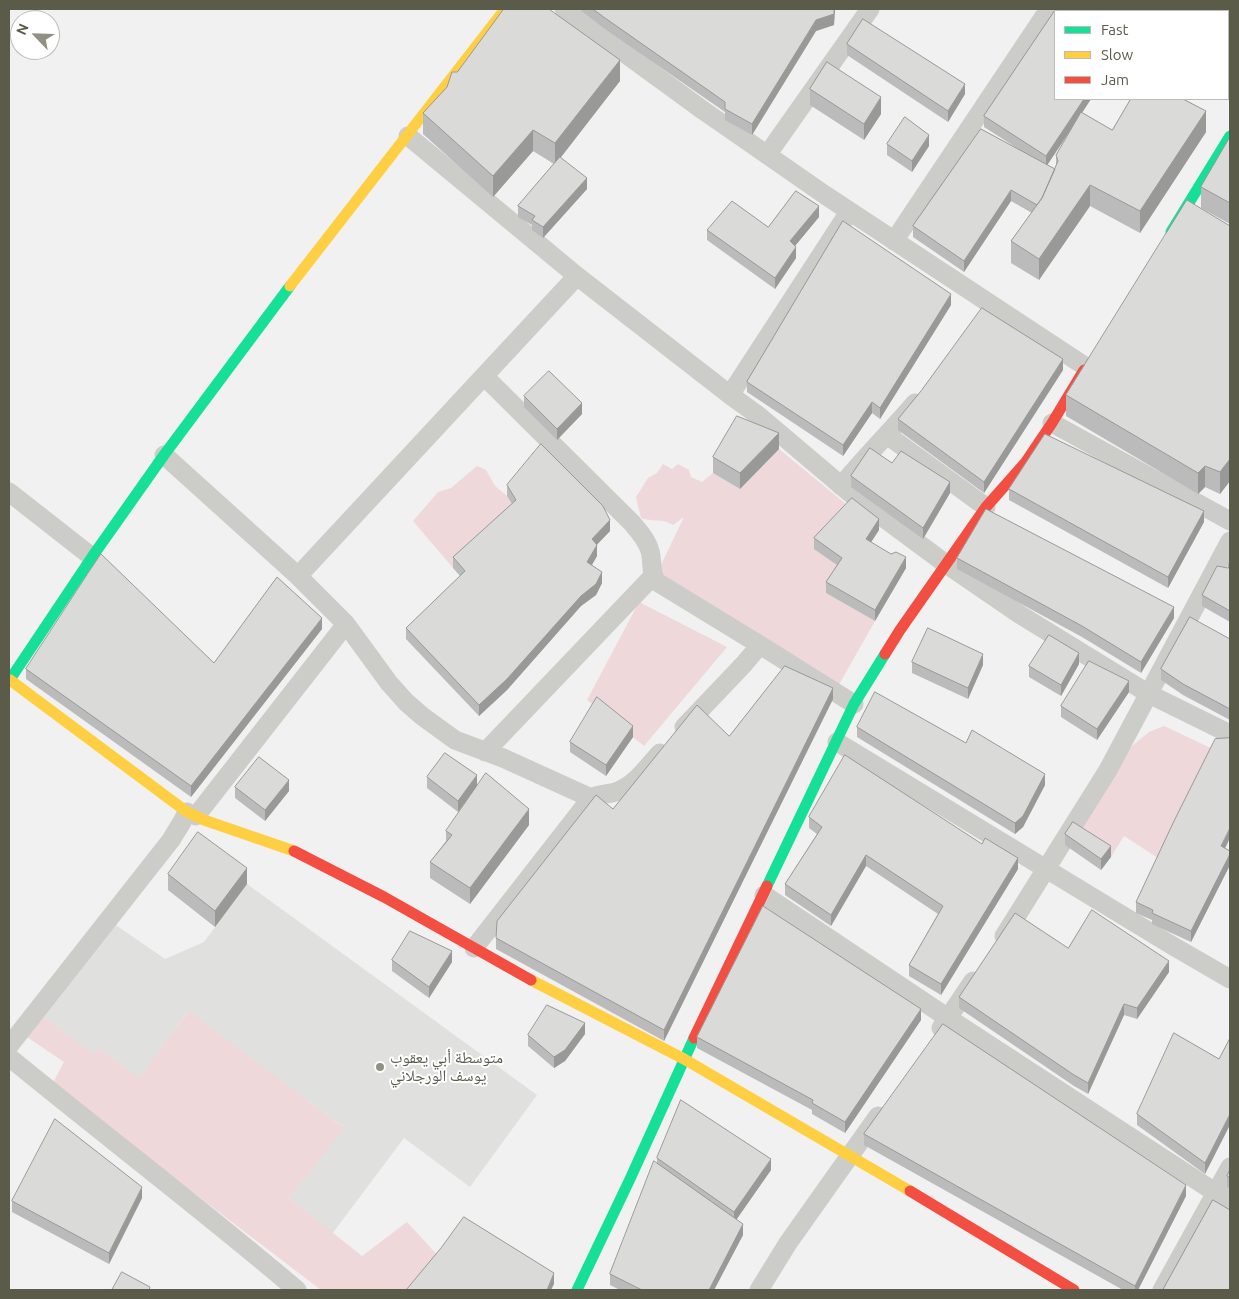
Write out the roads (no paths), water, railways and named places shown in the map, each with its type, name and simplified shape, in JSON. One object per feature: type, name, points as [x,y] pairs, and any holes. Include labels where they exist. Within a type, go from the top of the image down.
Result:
[{"type":"street","points":[[505,9],[291,285],[164,455],[92,557],[9,681],[191,814],[297,852],[384,897],[537,983],[684,1059],[851,1156],[1074,1290]]},
{"type":"street","points":[[564,9],[704,112],[894,242],[983,310],[1088,363],[1052,423],[1025,463],[986,507],[900,630],[854,704],[684,1059],[577,1290]]},
{"type":"street","points":[[767,155],[870,9]]},
{"type":"street","points":[[894,242],[1049,9]]},
{"type":"street","points":[[408,136],[577,276],[759,416],[841,486],[946,564],[1019,614],[1149,694],[1230,734]]},
{"type":"street","points":[[1167,238],[1230,136]]},
{"type":"street","points":[[1187,206],[1204,216]]},
{"type":"street","points":[[730,395],[849,212]]},
{"type":"street","points":[[298,576],[577,276]]},
{"type":"street","points":[[484,377],[632,523],[647,543],[655,580],[854,704]]},
{"type":"street","points":[[841,486],[888,435],[925,390]]},
{"type":"street","points":[[1052,423],[1230,521]]},
{"type":"street","points":[[888,435],[986,507]]},
{"type":"street","points":[[164,455],[298,576],[346,624],[406,702],[434,726],[455,740],[591,798]]},
{"type":"street","points":[[9,492],[92,557]]},
{"type":"street","points":[[992,953],[1108,770],[1230,541]]},
{"type":"street","points":[[485,752],[654,576]]},
{"type":"street","points":[[9,1046],[171,840],[182,822],[191,814],[346,624]]},
{"type":"street","points":[[474,948],[591,798],[618,791],[637,778],[760,645]]},
{"type":"street","points":[[837,742],[1230,979]]},
{"type":"street","points":[[764,895],[948,1018],[1223,1197]]},
{"type":"street","points":[[932,1041],[981,970]]},
{"type":"street","points":[[9,1057],[298,1290]]},
{"type":"street","points":[[759,1290],[782,1252],[889,1101]]},
{"type":"street","points":[[1162,1290],[1223,1197],[1230,1167]]},
{"type":"place","name":"متوسطة أبي يعقوب يوسف الورجلاني","points":[[380,1067]]}]
